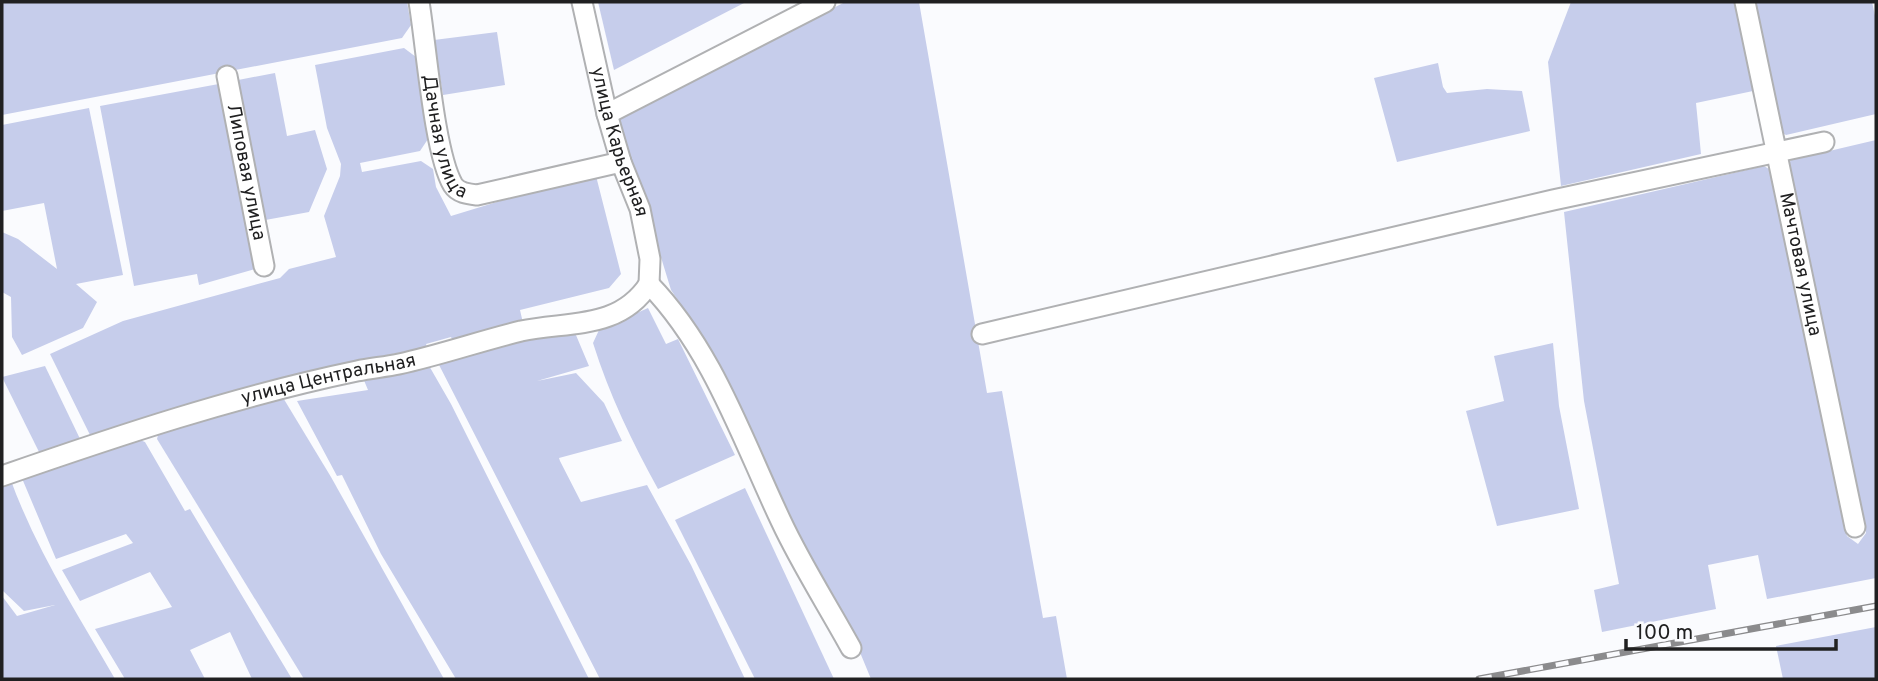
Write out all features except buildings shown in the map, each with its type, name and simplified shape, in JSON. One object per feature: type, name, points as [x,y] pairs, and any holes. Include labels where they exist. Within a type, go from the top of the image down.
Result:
[{"type":"street","name":"Дачная улица","points":[[419,2],[441,148],[453,186],[463,194],[477,195],[621,162]]},
{"type":"street","name":"улица Карьерная","points":[[582,2],[607,114],[621,162],[640,209],[650,259],[649,284]]},
{"type":"street","points":[[607,114],[825,2]]},
{"type":"street","name":"Мачтовая улица","points":[[1745,2],[1855,527]]},
{"type":"street","name":"Липовая улица","points":[[228,76],[264,266]]},
{"type":"street","points":[[982,334],[1345,251],[1553,200],[1824,142]]},
{"type":"street","points":[[649,284],[673,308],[699,346],[783,525],[851,648]]},
{"type":"street","name":"улица Центральная","points":[[2,476],[249,398],[358,370],[398,365],[522,331],[589,324],[626,310],[640,299],[649,284]]},
{"type":"shaded area","points":[[2,2],[407,2],[411,25],[402,38],[2,115]]},
{"type":"shaded area","points":[[598,2],[746,2],[614,70]]},
{"type":"shaded area","points":[[845,2],[919,2],[987,393],[1002,391],[1043,618],[1056,616],[1067,679],[871,679],[852,633],[790,525],[704,339],[671,290],[619,120]]},
{"type":"shaded area","points":[[1571,2],[1734,2],[1753,91],[1696,103],[1701,154],[1561,186],[1548,62]]},
{"type":"shaded area","points":[[1753,2],[1872,2],[1876,20],[1876,114],[1786,135],[1781,132]]},
{"type":"shaded area","points":[[497,32],[505,85],[443,95],[434,40]]},
{"type":"shaded area","points":[[404,48],[416,57],[428,139],[420,151],[360,163],[362,172],[421,161],[433,169],[436,187],[451,216],[595,172],[621,274],[609,288],[520,310],[523,323],[453,341],[451,337],[426,344],[427,347],[368,359],[92,439],[50,354],[123,321],[280,278],[289,269],[336,257],[324,216],[340,176],[341,164],[327,128],[315,65]]},
{"type":"shaded area","points":[[1438,63],[1443,87],[1447,93],[1487,89],[1522,91],[1530,131],[1397,162],[1374,78]]},
{"type":"shaded area","points":[[275,73],[287,136],[315,130],[327,169],[309,212],[260,221],[233,81]]},
{"type":"shaded area","points":[[224,83],[259,268],[199,285],[197,274],[134,286],[100,106]]},
{"type":"shaded area","points":[[89,108],[123,275],[76,284],[97,302],[83,328],[22,355],[12,337],[11,297],[2,292],[2,232],[18,239],[57,269],[44,203],[2,211],[2,125]]},
{"type":"shaded area","points":[[1876,140],[1876,578],[1767,599],[1758,555],[1708,565],[1716,609],[1602,632],[1594,590],[1619,584],[1584,401],[1564,212],[1764,166],[1769,169],[1847,536],[1858,544],[1866,533],[1788,165],[1791,160]]},
{"type":"shaded area","points":[[648,308],[666,344],[678,339],[735,455],[658,489],[622,418],[593,343],[599,330]]},
{"type":"shaded area","points":[[573,328],[589,366],[537,381],[576,373],[604,403],[622,441],[559,458],[560,461],[581,502],[647,485],[691,565],[745,679],[600,679],[437,361]]},
{"type":"shaded area","points":[[1553,343],[1559,406],[1579,509],[1497,526],[1466,411],[1504,401],[1494,356]]},
{"type":"shaded area","points":[[428,364],[451,404],[589,679],[456,679],[381,554],[342,475],[337,476],[297,401],[368,390],[363,378]]},
{"type":"shaded area","points":[[45,366],[82,443],[41,456],[2,377]]},
{"type":"shaded area","points":[[282,396],[331,477],[444,679],[304,679],[157,439],[159,431]]},
{"type":"shaded area","points":[[135,438],[145,442],[185,511],[190,509],[292,679],[252,679],[230,632],[190,650],[205,679],[125,679],[95,629],[172,607],[150,572],[80,601],[62,570],[133,543],[126,534],[56,559],[21,476]]},
{"type":"shaded area","points":[[10,478],[45,556],[115,679],[2,679],[2,596],[17,616],[55,605],[24,611],[2,590],[2,481]]},
{"type":"shaded area","points":[[745,488],[834,679],[755,679],[675,520]]},
{"type":"shaded area","points":[[1876,627],[1876,679],[1783,679],[1776,646]]},
{"type":"railway","points":[[1479,679],[1876,606]]}]
